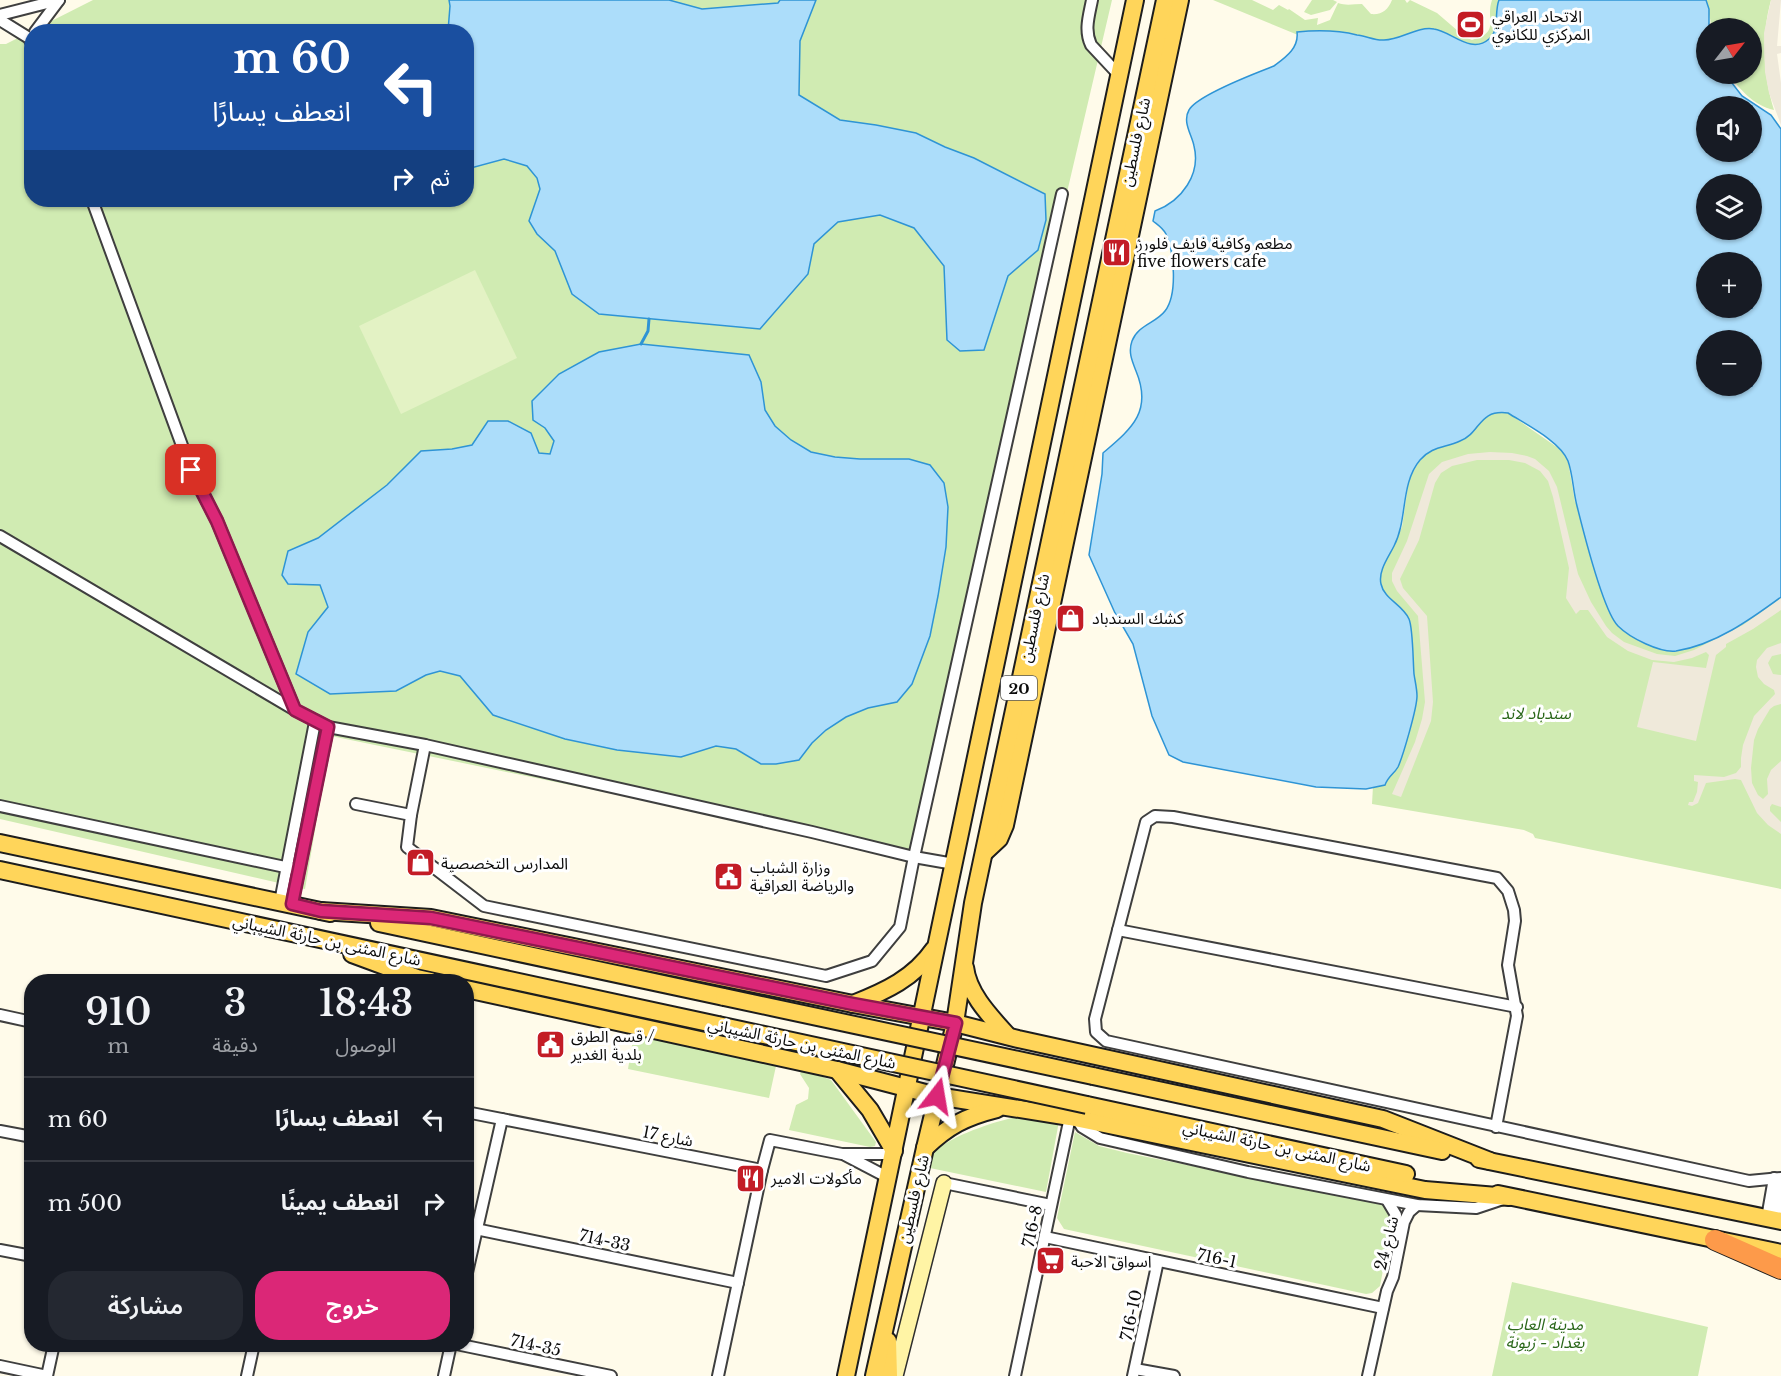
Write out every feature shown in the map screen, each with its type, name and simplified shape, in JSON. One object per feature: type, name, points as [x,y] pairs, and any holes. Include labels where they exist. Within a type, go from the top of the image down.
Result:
[{"type":"highway","points":[[1715,1240],[1781,1269]]},
{"type":"main road","name":"شارع فلسطين","points":[[846,1376],[1135,0]]},
{"type":"main road","name":"شارع فلسطين","points":[[874,1376],[937,1096],[956,1023],[973,903],[1165,0]]},
{"type":"main road","points":[[984,853],[999,839],[1005,825],[1180,0]]},
{"type":"main road","points":[[1078,274],[1105,280]]},
{"type":"main road","points":[[1041,584],[1050,614]]},
{"type":"main road","name":"شارع المثنى بن حارثة الشيباني","points":[[0,843],[1775,1220]]},
{"type":"main road","name":"شارع المثنى بن حارثة الشيباني","points":[[0,870],[1509,1197],[1781,1253]]},
{"type":"main road","points":[[947,896],[952,906],[957,908],[966,909],[973,903]]},
{"type":"main road","points":[[321,911],[431,918],[956,1023],[1383,1119],[1490,1161]]},
{"type":"main road","points":[[294,933],[406,974]]},
{"type":"main road","points":[[853,1004],[900,983],[915,972],[936,945]]},
{"type":"main road","points":[[965,954],[966,972],[971,986],[988,1013],[1009,1036]]},
{"type":"main road","points":[[474,991],[837,1070],[937,1096],[1073,1118],[1425,1190],[1509,1197]]},
{"type":"main road","points":[[837,1070],[870,1110],[894,1153]]},
{"type":"main road","points":[[925,1148],[963,1119],[1004,1108]]},
{"type":"main road","points":[[886,1318],[889,1376]]},
{"type":"street","points":[[0,15],[59,0]]},
{"type":"street","points":[[41,24],[59,0]]},
{"type":"street","points":[[1092,0],[1086,31],[1088,39],[1120,76]]},
{"type":"street","points":[[0,20],[24,33]]},
{"type":"street","points":[[425,745],[406,848],[484,906],[826,976],[872,961],[900,927],[1062,194]]},
{"type":"street","points":[[95,207],[191,470],[217,521],[295,710]]},
{"type":"street","points":[[0,536],[315,722],[328,727],[425,745],[914,857],[954,864]]},
{"type":"street","points":[[286,903],[287,867],[315,722]]},
{"type":"street","points":[[286,903],[299,870],[328,727]]},
{"type":"street","points":[[356,804],[411,815]]},
{"type":"street","points":[[0,806],[299,870]]},
{"type":"street","points":[[1496,1127],[1517,1016],[1508,965],[1515,921],[1514,910],[1504,885],[1497,878],[1173,817],[1155,816],[1146,822],[1095,1019],[1096,1032],[1106,1041],[1496,1127],[1749,1181],[1779,1181],[1775,1220]]},
{"type":"street","points":[[1118,930],[1517,1007]]},
{"type":"street","points":[[0,1015],[24,1020]]},
{"type":"street","name":"شارع 17","points":[[474,1114],[762,1170]]},
{"type":"street","points":[[1073,1118],[1090,1134],[1110,1141],[1387,1200],[1417,1205],[1476,1208],[1509,1197]]},
{"type":"street","name":"716-8","points":[[1015,1376],[1051,1205],[1073,1118]]},
{"type":"street","points":[[474,1221],[502,1119]]},
{"type":"street","points":[[0,1131],[24,1136]]},
{"type":"street","points":[[718,1376],[770,1140],[842,1154],[894,1153]]},
{"type":"street","points":[[842,1154],[889,1178]]},
{"type":"street","points":[[895,1376],[944,1183],[1051,1205]]},
{"type":"street","name":"شارع 24","points":[[1387,1200],[1394,1209],[1397,1220],[1386,1276],[1387,1291]]},
{"type":"street","name":"شارع 24","points":[[1368,1376],[1406,1217],[1417,1205]]},
{"type":"street","name":"714-33","points":[[474,1228],[738,1283]]},
{"type":"street","name":"716-1","points":[[1045,1237],[1383,1308]]},
{"type":"street","points":[[0,1250],[24,1254]]},
{"type":"street","name":"716-10","points":[[1134,1372],[1158,1261]]},
{"type":"street","name":"714-35","points":[[474,1348],[610,1376]]},
{"type":"street","points":[[0,1366],[47,1376],[52,1352]]},
{"type":"street","points":[[247,1376],[252,1352]]},
{"type":"street","points":[[444,1376],[452,1352]]},
{"type":"street","points":[[1134,1372],[1174,1376]]},
{"type":"green space","points":[[93,0],[1112,0],[912,855],[331,736],[305,889],[0,819],[0,44],[6,44],[24,35],[24,207],[474,207],[474,24],[46,24]]},
{"type":"green space","points":[[1213,0],[1252,0],[1273,10],[1279,5],[1305,20],[1318,18],[1317,25],[1330,20],[1338,3],[1362,4],[1371,14],[1378,14],[1389,7],[1392,0],[1405,0],[1407,3],[1410,0],[1437,13],[1465,37],[1472,40],[1481,37],[1489,29],[1492,0],[1499,0],[1496,26],[1492,35],[1482,44],[1476,45],[1434,29],[1415,31],[1385,40],[1328,31],[1298,32],[1298,35]]},
{"type":"green space","points":[[1312,0],[1337,2],[1330,10],[1311,15],[1304,12]]},
{"type":"green space","points":[[1706,0],[1771,0],[1766,28],[1765,55],[1767,83],[1774,110],[1762,106],[1762,96],[1748,96],[1737,84],[1762,84],[1762,18],[1710,18]]},
{"type":"green space","points":[[475,270],[517,358],[401,414],[359,326]]},
{"type":"green space","name":"سندباد لاند","points":[[1498,411],[1508,413],[1561,450],[1568,461],[1575,502],[1733,629],[1781,597],[1781,889],[1535,838],[1533,834],[1524,830],[1372,804],[1373,786],[1394,771],[1414,675],[1410,620],[1383,592],[1380,581],[1383,565],[1402,527],[1409,479],[1429,450],[1470,435],[1479,422]]},
{"type":"green space","points":[[634,1034],[776,1066],[769,1098],[628,1069]]},
{"type":"green space","points":[[802,1069],[831,1080],[876,1142],[875,1146],[870,1147],[789,1130],[796,1105],[808,1099],[809,1088],[800,1074]]},
{"type":"green space","points":[[1026,1115],[1059,1121],[1046,1192],[925,1167],[936,1151],[954,1139],[992,1124]]},
{"type":"green space","points":[[1075,1132],[1099,1146],[1127,1153],[1384,1204],[1393,1217],[1380,1286],[1372,1293],[1366,1294],[1064,1229],[1057,1218]]},
{"type":"green space","name":"مدينة العاب بغداد - زيونة","points":[[1512,1282],[1708,1327],[1698,1376],[1492,1376]]},
{"type":"shaded area","points":[[1771,0],[1781,0],[1777,46],[1781,46],[1781,53],[1777,54],[1781,83],[1781,125],[1769,93],[1765,72],[1764,33]]},
{"type":"shaded area","points":[[1490,452],[1527,456],[1535,459],[1549,471],[1557,487],[1578,574],[1591,602],[1606,626],[1624,642],[1657,654],[1675,656],[1694,650],[1743,625],[1781,598],[1781,610],[1726,644],[1726,647],[1716,655],[1696,741],[1637,727],[1653,662],[1706,668],[1709,655],[1706,652],[1674,662],[1652,660],[1628,651],[1607,637],[1588,610],[1580,610],[1576,614],[1566,598],[1569,568],[1553,497],[1548,481],[1540,471],[1525,463],[1509,460],[1477,460],[1452,466],[1441,473],[1435,483],[1419,540],[1400,579],[1403,588],[1427,616],[1433,702],[1431,721],[1401,797],[1392,794],[1415,742],[1425,702],[1418,616],[1397,591],[1392,581],[1392,573],[1407,541],[1429,474],[1442,462],[1468,454]]},
{"type":"shaded area","points":[[1781,643],[1781,654],[1772,656],[1768,663],[1773,674],[1781,675],[1781,704],[1770,709],[1758,729],[1754,740],[1751,768],[1752,783],[1758,795],[1763,799],[1768,794],[1767,779],[1771,770],[1781,761],[1781,807],[1772,804],[1770,811],[1781,822],[1781,834],[1757,813],[1741,780],[1706,783],[1698,803],[1688,805],[1689,802],[1693,802],[1697,792],[1698,782],[1694,781],[1694,775],[1724,777],[1736,773],[1741,767],[1743,745],[1754,716],[1775,694],[1774,690],[1758,677],[1757,660],[1767,648]]},
{"type":"water","points":[[449,0],[669,0],[702,9],[778,3],[780,0],[816,0],[800,41],[799,95],[840,120],[916,133],[974,158],[1045,194],[1046,220],[1038,250],[1008,276],[984,350],[960,351],[947,340],[944,266],[914,228],[880,215],[838,222],[814,244],[808,274],[760,329],[599,314],[572,294],[555,251],[537,234],[529,221],[540,189],[537,178],[527,166],[504,159],[474,167],[474,24],[449,24]]},
{"type":"water","points":[[1499,0],[1706,0],[1709,18],[1696,18],[1696,84],[1733,84],[1742,96],[1696,96],[1696,162],[1762,162],[1762,109],[1771,115],[1781,129],[1781,597],[1732,630],[1690,648],[1676,651],[1662,650],[1630,635],[1612,618],[1600,588],[1577,506],[1570,466],[1564,454],[1541,434],[1508,413],[1498,413],[1485,418],[1467,437],[1425,455],[1409,480],[1398,536],[1382,569],[1380,579],[1386,594],[1409,619],[1417,696],[1398,767],[1385,785],[1366,789],[1316,787],[1183,762],[1169,755],[1152,716],[1133,644],[1115,613],[1089,555],[1102,474],[1103,453],[1130,427],[1140,409],[1141,385],[1131,356],[1132,341],[1138,331],[1165,311],[1172,294],[1173,262],[1169,242],[1163,230],[1153,221],[1155,211],[1173,201],[1181,193],[1195,167],[1193,142],[1187,124],[1189,110],[1194,104],[1215,91],[1274,66],[1294,47],[1297,32],[1335,31],[1381,40],[1397,38],[1421,29],[1434,29],[1461,41],[1475,44],[1489,39],[1496,26]]},
{"type":"water","points":[[641,344],[749,355],[761,382],[765,410],[775,426],[791,440],[811,452],[835,457],[909,459],[930,465],[944,483],[948,507],[946,547],[930,636],[912,684],[897,702],[868,708],[846,717],[826,730],[799,760],[761,764],[736,749],[716,746],[681,757],[617,750],[565,739],[493,715],[460,676],[440,671],[426,675],[396,691],[330,694],[296,674],[308,632],[328,607],[320,585],[288,584],[282,575],[288,551],[318,538],[387,485],[421,451],[472,445],[488,421],[508,421],[531,433],[539,453],[550,454],[554,441],[545,428],[533,420],[532,401],[559,374],[599,352]]},
{"type":"waterway","points":[[641,344],[648,331],[649,319]]},
{"type":"place","name":"الاتحاد العراقي المركزي للكانوي","points":[[1471,25]]},
{"type":"place","name":"مطعم وكافية فايف فلورز five flowers cafe","points":[[1116,252]]},
{"type":"place","name":"كشك السندباد","points":[[1071,618]]},
{"type":"place","name":"المدارس التخصصية","points":[[420,863]]},
{"type":"place","name":"وزارة الشباب والرياضة العراقية","points":[[729,876]]},
{"type":"place","name":"قسم الطرق / بلدية الغدير","points":[[550,1045]]},
{"type":"place","name":"مأكولات الامير","points":[[750,1178]]},
{"type":"place","name":"اسواق الاحبة","points":[[1050,1261]]},
{"type":"route","points":[[191,470],[217,521],[295,710],[328,727],[292,904],[321,911],[431,918],[956,1023],[937,1096]]}]
